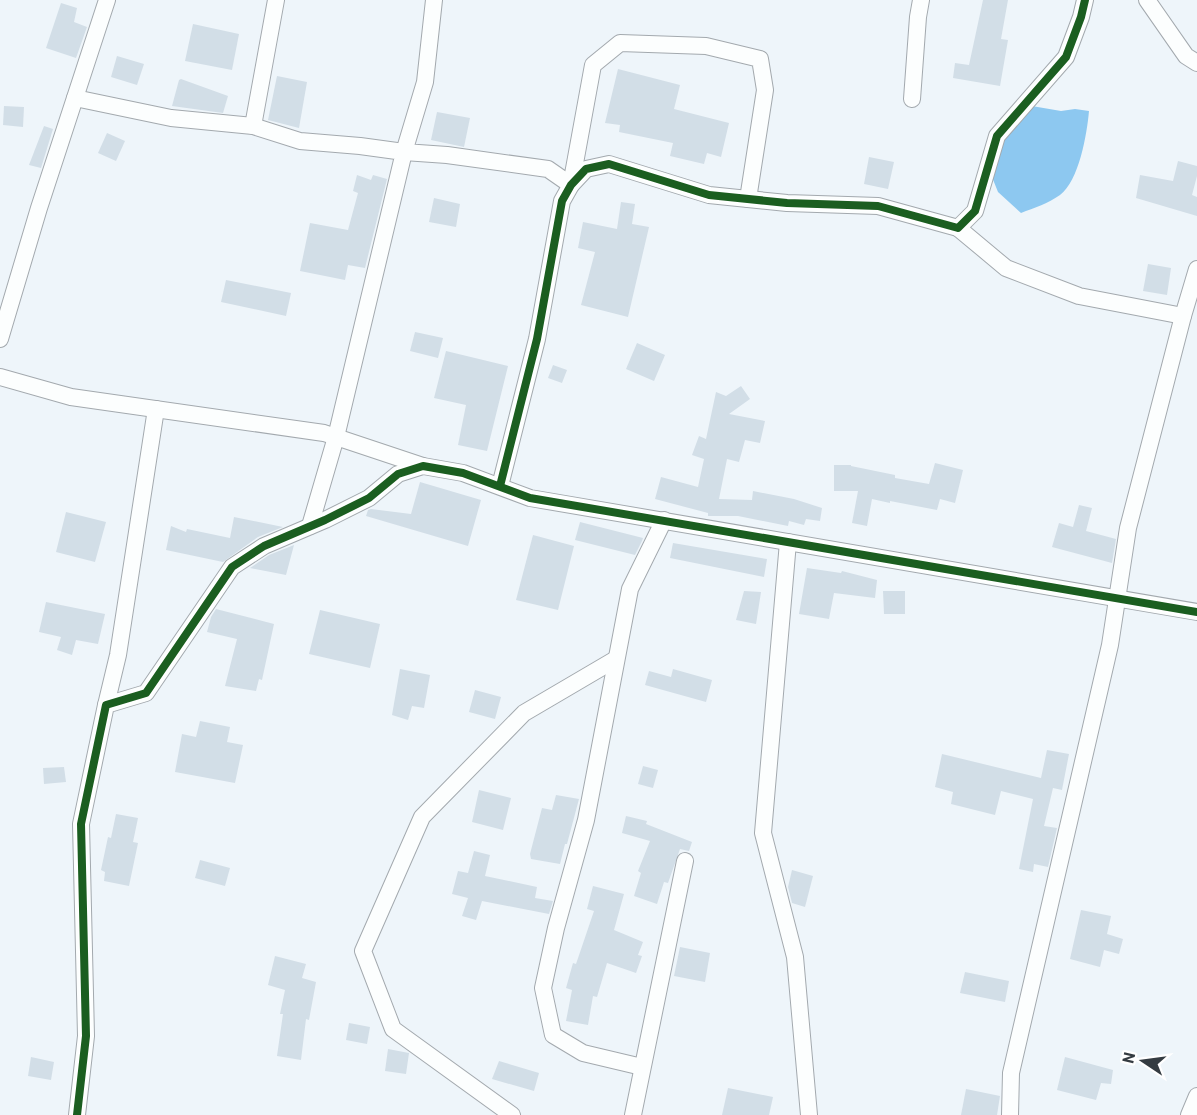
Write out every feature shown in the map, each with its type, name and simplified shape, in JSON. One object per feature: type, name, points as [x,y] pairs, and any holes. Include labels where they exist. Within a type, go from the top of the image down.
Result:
[{"type":"street","points":[[0,339],[39,208],[107,0]]},
{"type":"street","points":[[253,126],[276,0]]},
{"type":"street","points":[[310,526],[336,437],[404,152],[425,82],[434,0]]},
{"type":"street","points":[[912,99],[921,0]]},
{"type":"street","points":[[958,228],[975,211],[997,136],[1066,57],[1082,17],[1085,0]]},
{"type":"street","points":[[1147,0],[1186,56],[1197,63]]},
{"type":"street","points":[[571,185],[593,64],[620,43],[706,46],[760,59],[765,90],[748,199]]},
{"type":"street","points":[[75,98],[171,118],[253,126],[300,141],[447,155],[548,169],[571,185]]},
{"type":"street","points":[[500,486],[537,339],[562,201],[571,185],[586,169],[609,164],[709,195],[787,203],[878,206],[958,228],[1006,268],[1079,296],[1183,316]]},
{"type":"street","points":[[1010,1115],[1011,1073],[1110,645],[1128,528],[1197,269]]},
{"type":"street","points":[[0,377],[70,397],[324,433],[423,466],[463,473],[530,498],[1197,612]]},
{"type":"street","points":[[77,1115],[86,1036],[81,824],[118,655],[156,409]]},
{"type":"street","points":[[106,705],[146,693],[232,567],[264,546],[369,498],[398,474],[423,466]]},
{"type":"street","points":[[642,1067],[582,1053],[552,1035],[543,988],[556,928],[586,820],[630,589],[664,520]]},
{"type":"street","points":[[788,542],[762,833],[795,957],[809,1115]]},
{"type":"street","points":[[512,1115],[393,1029],[363,951],[422,817],[524,713],[616,659]]},
{"type":"street","points":[[633,1115],[685,861]]},
{"type":"street","points":[[1189,1115],[1197,1096]]},
{"type":"water","points":[[1026,105],[1061,111],[1075,109],[1089,111],[1081,156],[1067,188],[1051,200],[1021,213],[998,192],[992,177],[1002,134]]},
{"type":"building","points":[[983,0],[1008,0],[1001,39],[1008,40],[1000,86],[953,78],[955,63],[969,65]]},
{"type":"building","points":[[61,3],[77,8],[74,22],[87,27],[76,58],[46,48]]},
{"type":"building","points":[[193,24],[239,34],[232,70],[185,61]]},
{"type":"building","points":[[117,56],[144,64],[137,85],[111,77]]},
{"type":"building","points":[[618,69],[680,85],[674,109],[729,123],[721,157],[707,153],[704,164],[670,156],[673,143],[619,132],[620,125],[605,123]]},
{"type":"building","points":[[277,76],[307,82],[299,128],[268,120]]},
{"type":"building","points":[[181,79],[228,96],[223,113],[172,106]]},
{"type":"building","points":[[4,106],[24,107],[23,127],[3,125]]},
{"type":"building","points":[[437,112],[470,118],[464,147],[431,140]]},
{"type":"building","points":[[44,126],[53,129],[41,168],[29,165]]},
{"type":"building","points":[[107,133],[125,141],[116,161],[98,153]]},
{"type":"building","points":[[869,157],[894,162],[888,189],[864,184]]},
{"type":"building","points":[[1178,161],[1197,166],[1192,195],[1197,197],[1197,216],[1136,198],[1140,175],[1173,181]]},
{"type":"building","points":[[357,175],[371,180],[373,175],[387,179],[365,268],[348,265],[345,280],[300,271],[310,223],[348,230],[358,193],[353,191]]},
{"type":"building","points":[[434,198],[460,204],[456,227],[429,222]]},
{"type":"building","points":[[621,202],[635,204],[632,224],[649,227],[628,317],[581,305],[595,252],[578,248],[583,222],[617,229]]},
{"type":"building","points":[[1148,264],[1171,268],[1167,295],[1143,291]]},
{"type":"building","points":[[226,280],[291,293],[286,316],[221,302]]},
{"type":"building","points":[[415,332],[443,338],[438,358],[410,351]]},
{"type":"building","points":[[637,343],[665,355],[654,381],[626,369]]},
{"type":"building","points":[[446,351],[508,366],[487,451],[458,445],[466,405],[434,398]]},
{"type":"building","points":[[553,365],[567,370],[562,383],[548,378]]},
{"type":"building","points":[[741,386],[750,399],[729,414],[765,421],[760,443],[745,440],[739,462],[727,459],[719,499],[752,500],[753,491],[794,499],[822,508],[820,521],[806,519],[804,525],[789,521],[788,526],[738,516],[708,516],[708,513],[655,499],[661,477],[698,487],[704,459],[692,455],[699,436],[706,439],[716,392],[726,396]]},
{"type":"building","points":[[935,463],[963,470],[955,503],[940,499],[937,510],[872,499],[867,526],[852,523],[858,491],[834,491],[834,465],[851,465],[895,475],[895,478],[929,484]]},
{"type":"building","points":[[420,482],[481,500],[468,546],[366,516],[368,510],[371,509],[411,514]]},
{"type":"building","points":[[1079,505],[1092,508],[1086,531],[1116,539],[1112,563],[1052,547],[1059,523],[1073,527]]},
{"type":"building","points":[[66,512],[106,522],[95,562],[56,552]]},
{"type":"building","points":[[234,517],[283,527],[258,537],[223,562],[166,550],[171,526],[186,532],[187,529],[230,538]]},
{"type":"building","points":[[580,522],[643,538],[635,555],[575,540]]},
{"type":"building","points":[[533,535],[574,546],[558,610],[516,600]]},
{"type":"building","points":[[673,543],[767,559],[764,577],[670,558]]},
{"type":"building","points":[[294,545],[286,575],[250,568],[269,555]]},
{"type":"building","points":[[807,568],[841,573],[842,571],[877,580],[875,598],[834,593],[829,619],[799,614]]},
{"type":"building","points":[[744,591],[761,592],[756,624],[736,620]]},
{"type":"building","points":[[883,591],[905,591],[905,614],[884,614]]},
{"type":"building","points":[[46,602],[105,614],[98,644],[76,640],[72,655],[57,650],[61,637],[39,632]]},
{"type":"building","points":[[216,609],[274,624],[262,680],[259,679],[256,691],[225,686],[237,639],[207,632]]},
{"type":"building","points":[[320,610],[380,624],[370,668],[309,654]]},
{"type":"building","points":[[400,669],[430,675],[424,708],[412,706],[408,720],[392,715]]},
{"type":"building","points":[[673,669],[712,680],[706,702],[645,685],[649,671],[671,677]]},
{"type":"building","points":[[475,690],[501,697],[495,719],[469,712]]},
{"type":"building","points":[[200,721],[230,727],[227,742],[243,745],[235,783],[175,772],[182,734],[196,737]]},
{"type":"building","points":[[1047,750],[1069,754],[1062,790],[1053,788],[1044,826],[1057,828],[1048,867],[1034,864],[1033,872],[1019,869],[1033,799],[1001,791],[995,815],[951,804],[953,792],[935,787],[942,754],[1041,778]]},
{"type":"building","points":[[643,766],[658,770],[653,788],[638,784]]},
{"type":"building","points":[[64,767],[66,782],[44,784],[43,768]]},
{"type":"building","points":[[479,790],[511,798],[503,830],[472,822]]},
{"type":"building","points":[[556,795],[579,799],[560,864],[531,859],[530,854],[542,808],[552,810]]},
{"type":"building","points":[[116,814],[138,818],[133,842],[138,843],[129,886],[104,881],[105,872],[101,870]]},
{"type":"building","points":[[626,816],[647,821],[646,824],[692,842],[689,851],[680,849],[668,883],[664,882],[657,904],[634,896],[641,873],[638,871],[650,841],[622,833]]},
{"type":"building","points":[[474,851],[490,855],[485,876],[537,887],[535,898],[553,901],[549,914],[482,901],[476,920],[462,916],[468,898],[452,894],[458,871],[468,873]]},
{"type":"building","points":[[200,860],[230,868],[225,886],[195,878]]},
{"type":"building","points":[[792,870],[813,876],[805,907],[792,903],[788,887]]},
{"type":"building","points":[[593,886],[624,894],[614,930],[643,942],[638,955],[642,956],[636,973],[607,963],[597,997],[593,996],[588,1025],[566,1021],[572,990],[566,988],[573,963],[576,964],[594,911],[587,909]]},
{"type":"building","points":[[1081,910],[1111,916],[1107,934],[1123,939],[1119,954],[1104,950],[1100,967],[1070,959]]},
{"type":"building","points":[[680,947],[710,953],[705,982],[674,976]]},
{"type":"building","points":[[275,956],[306,964],[302,978],[316,982],[309,1020],[306,1019],[301,1060],[277,1056],[283,1014],[280,1014],[285,990],[268,985]]},
{"type":"building","points":[[965,972],[1009,981],[1005,1002],[960,993]]},
{"type":"building","points":[[349,1023],[370,1027],[367,1044],[346,1040]]},
{"type":"building","points":[[388,1049],[409,1053],[406,1074],[385,1071]]},
{"type":"building","points":[[31,1057],[54,1062],[51,1080],[28,1076]]},
{"type":"building","points":[[1065,1057],[1113,1070],[1111,1084],[1101,1083],[1096,1100],[1057,1090]]},
{"type":"building","points":[[499,1061],[539,1073],[534,1091],[492,1079]]},
{"type":"building","points":[[728,1088],[773,1097],[769,1115],[722,1115]]},
{"type":"building","points":[[966,1089],[1000,1096],[997,1115],[961,1115]]},
{"type":"cycle path","points":[[500,486],[537,339],[562,201],[571,185],[586,169],[609,164],[709,195],[787,203],[878,206],[958,228],[975,211],[997,136],[1066,57],[1085,0]]},
{"type":"cycle path","points":[[77,1115],[86,1036],[81,824],[106,705],[146,693],[232,567],[264,546],[369,498],[398,474],[423,466],[463,473],[530,498],[1197,612]]}]
